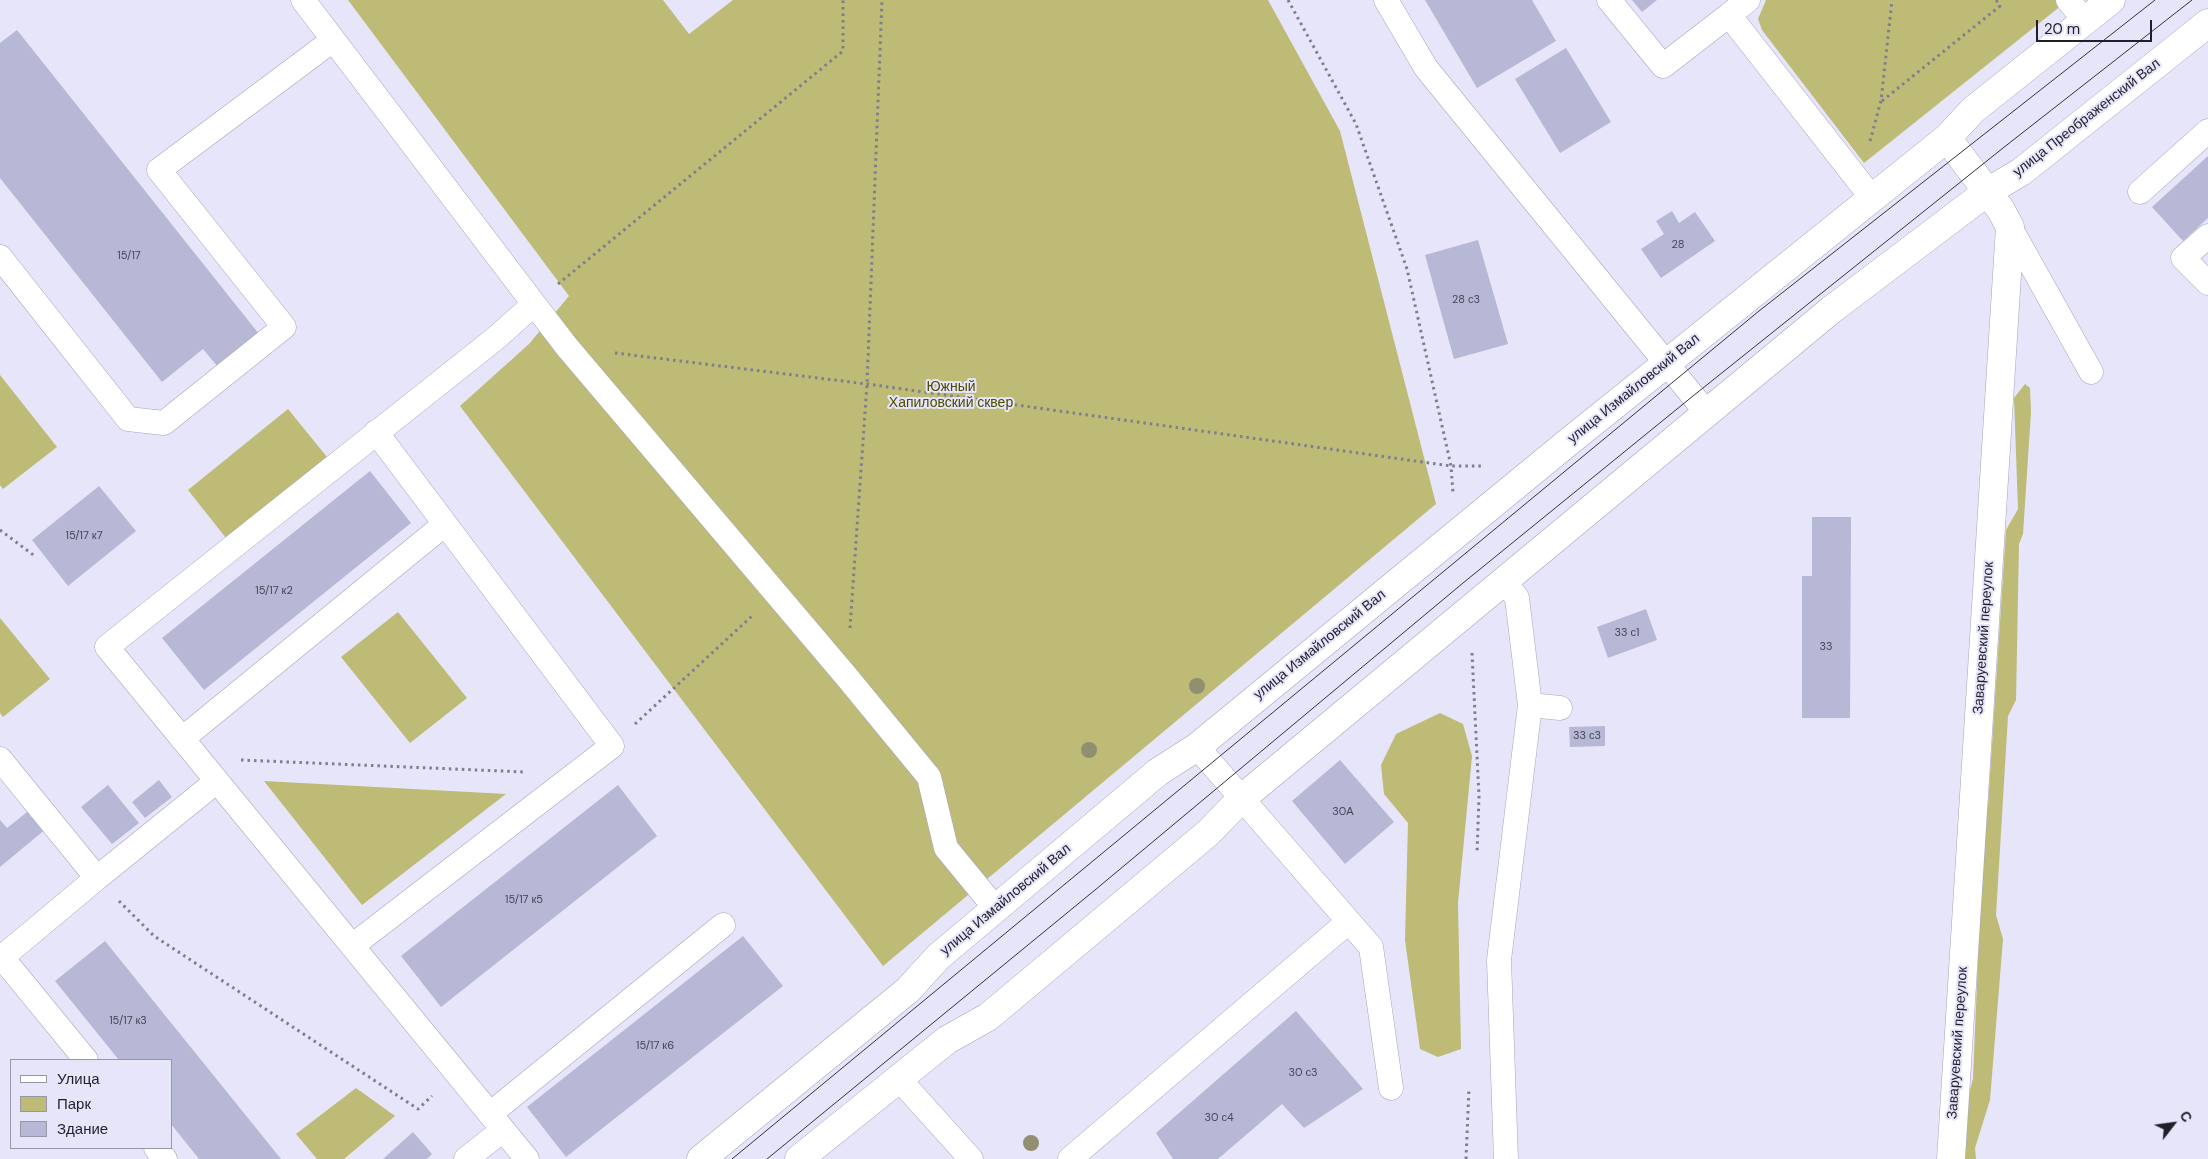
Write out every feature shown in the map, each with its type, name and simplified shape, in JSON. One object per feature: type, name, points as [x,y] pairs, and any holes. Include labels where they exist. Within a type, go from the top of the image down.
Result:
[{"type":"main road","points":[[2010,227],[1988,192],[1947,138],[1974,110],[2111,0]]},
{"type":"main road","name":"улица Преображенский Вал","points":[[1988,192],[2021,172],[2208,23]]},
{"type":"main road","name":"улица Измайловский Вал","points":[[701,1159],[908,990],[938,957],[1158,772],[1196,747],[1667,362],[1868,192],[1947,138]]},
{"type":"main road","points":[[799,1159],[947,1040],[988,1017],[1208,833],[1241,799],[1706,412],[1831,310],[1988,192]]},
{"type":"main road","name":"Заваруевский переулок","points":[[1951,1159],[2010,227]]},
{"type":"lane","points":[[304,0],[567,347],[930,777],[946,848],[996,909]]},
{"type":"lane","points":[[1386,0],[1426,68],[1706,412]]},
{"type":"lane","points":[[1608,0],[1663,66],[1748,0]]},
{"type":"lane","points":[[2068,0],[2085,21]]},
{"type":"lane","points":[[1730,15],[1868,192]]},
{"type":"lane","points":[[0,258],[128,419],[164,423],[284,327],[159,170],[333,40]]},
{"type":"lane","points":[[2140,192],[2208,131]]},
{"type":"lane","points":[[2010,227],[2091,372]]},
{"type":"lane","points":[[2208,236],[2183,258],[2208,283]]},
{"type":"lane","points":[[526,1159],[107,647],[496,338],[534,304]]},
{"type":"lane","points":[[352,946],[612,746],[376,432]]},
{"type":"lane","points":[[182,739],[445,524]]},
{"type":"lane","points":[[1504,580],[1517,598],[1530,705],[1499,960],[1506,1159]]},
{"type":"lane","points":[[1530,705],[1560,708]]},
{"type":"lane","points":[[1196,747],[1348,922],[1372,947],[1391,1088]]},
{"type":"lane","points":[[0,759],[96,878]]},
{"type":"lane","points":[[85,1059],[1,957],[217,781]]},
{"type":"lane","points":[[1070,1159],[1348,922]]},
{"type":"lane","points":[[466,1159],[496,1122],[723,925]]},
{"type":"lane","points":[[899,1079],[971,1159]]},
{"type":"lane","points":[[157,1149],[165,1159]]},
{"type":"path","points":[[575,268],[843,51],[843,0]]},
{"type":"path","points":[[846,676],[867,384],[882,0]]},
{"type":"path","points":[[1288,0],[1356,124],[1403,260],[1451,466],[1457,533]]},
{"type":"path","points":[[1868,192],[1864,163],[1881,101],[1892,0]]},
{"type":"path","points":[[1881,101],[2000,6],[1996,0]]},
{"type":"path","points":[[567,347],[867,384],[1451,466],[1488,466]]},
{"type":"path","points":[[0,530],[36,557]]},
{"type":"path","points":[[612,746],[776,593]]},
{"type":"path","points":[[1466,612],[1471,635],[1479,796],[1476,856]]},
{"type":"path","points":[[198,758],[575,774]]},
{"type":"path","points":[[96,878],[154,936],[418,1108],[457,1074]]},
{"type":"path","points":[[1466,1159],[1469,1082]]},
{"type":"green space","name":"Южный Хапиловский сквер","points":[[348,0],[663,0],[689,34],[733,0],[1268,0],[1340,131],[1436,504],[883,966],[460,406],[529,344],[569,296]]},
{"type":"green space","points":[[1766,0],[2058,0],[2062,5],[1864,163],[1762,30],[1758,19]]},
{"type":"green space","points":[[0,375],[57,447],[3,489],[0,485]]},
{"type":"green space","points":[[2025,384],[2030,388],[2031,412],[2023,534],[2019,544],[2016,700],[2008,716],[1996,915],[2003,939],[1990,1100],[1975,1148],[1976,1159],[1963,1159],[1965,1108],[1973,1079],[1984,812],[1988,806],[2006,530],[2018,509],[2014,398]]},
{"type":"green space","points":[[288,409],[327,457],[226,538],[188,490]]},
{"type":"green space","points":[[398,612],[467,698],[410,743],[341,657]]},
{"type":"green space","points":[[0,618],[50,679],[3,717],[0,713]]},
{"type":"green space","points":[[1440,713],[1463,724],[1472,756],[1458,903],[1461,1049],[1438,1057],[1420,1049],[1405,940],[1408,823],[1384,794],[1381,765],[1396,734]]},
{"type":"green space","points":[[264,781],[506,794],[362,905]]},
{"type":"green space","points":[[356,1088],[395,1116],[344,1159],[317,1159],[296,1134]]},
{"type":"building","points":[[1425,0],[1532,0],[1556,41],[1477,88]]},
{"type":"building","points":[[1632,0],[1657,0],[1642,12]]},
{"type":"building","points":[[17,30],[259,334],[218,367],[203,349],[162,382],[0,178],[0,43]]},
{"type":"building","points":[[1566,48],[1611,122],[1560,153],[1515,79]]},
{"type":"building","points":[[2208,156],[2208,218],[2183,241],[2152,207]]},
{"type":"building","points":[[1672,211],[1679,223],[1695,212],[1715,241],[1661,278],[1641,249],[1664,234],[1656,221]]},
{"type":"building","points":[[1478,240],[1508,344],[1454,359],[1425,255]]},
{"type":"building","points":[[370,471],[411,523],[204,690],[162,638]]},
{"type":"building","points":[[99,486],[136,531],[68,586],[32,540]]},
{"type":"building","points":[[1812,517],[1851,517],[1850,718],[1802,718],[1802,576],[1812,576]]},
{"type":"building","points":[[1646,609],[1657,640],[1608,658],[1597,627]]},
{"type":"building","points":[[1605,726],[1605,746],[1570,747],[1569,727]]},
{"type":"building","points":[[1340,760],[1394,822],[1345,864],[1292,801]]},
{"type":"building","points":[[159,780],[172,797],[145,818],[132,802]]},
{"type":"building","points":[[108,785],[139,823],[112,844],[81,807]]},
{"type":"building","points":[[618,785],[657,836],[441,1007],[401,956]]},
{"type":"building","points":[[31,809],[47,828],[0,867],[0,820],[7,828]]},
{"type":"building","points":[[743,936],[783,986],[566,1157],[527,1107]]},
{"type":"building","points":[[105,941],[281,1159],[199,1159],[172,1125],[172,1059],[118,1059],[55,981]]},
{"type":"building","points":[[1296,1011],[1363,1089],[1304,1128],[1282,1104],[1218,1159],[1173,1159],[1156,1133]]},
{"type":"building","points":[[413,1132],[432,1154],[427,1159],[383,1159]]},
{"type":"tram line","points":[[732,1159],[1759,311],[2155,0]]},
{"type":"tram line","points":[[767,1159],[1095,890],[1463,583],[2003,148],[2192,0]]}]
